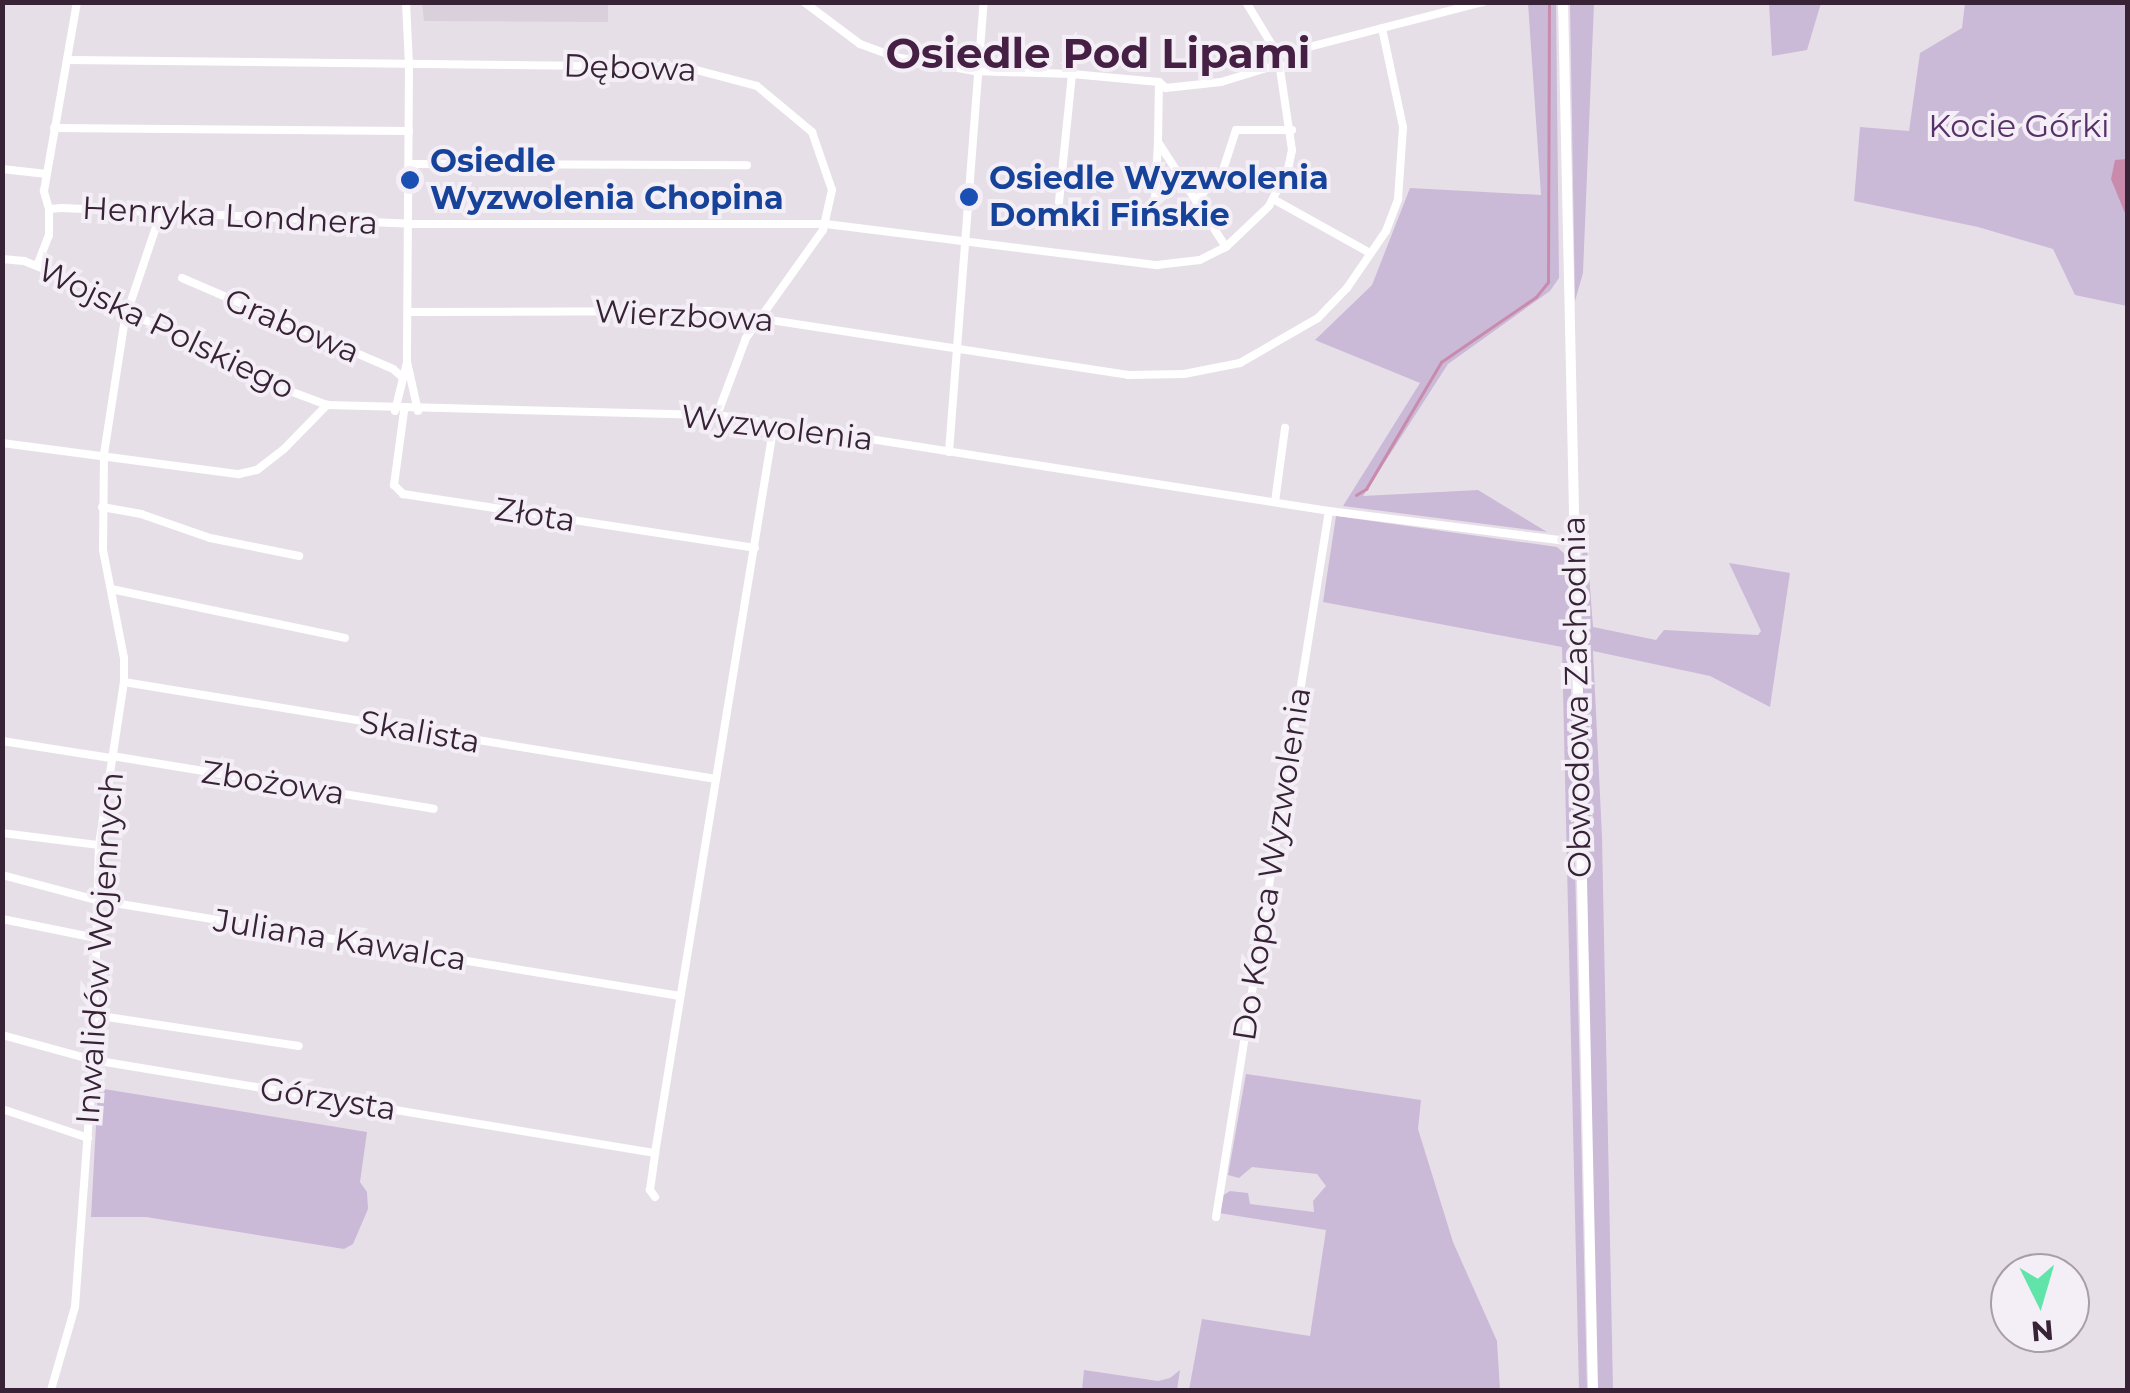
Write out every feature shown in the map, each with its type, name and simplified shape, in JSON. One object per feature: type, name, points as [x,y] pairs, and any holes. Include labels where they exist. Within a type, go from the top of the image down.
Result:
[{"type":"main road","name":"Obwodowa Zachodnia","points":[[1562,2],[1592,1390]]},
{"type":"street","points":[[48,209],[43,200],[78,2]]},
{"type":"street","points":[[406,2],[410,65],[407,362],[418,411]]},
{"type":"street","points":[[804,2],[835,29],[895,57],[980,70],[1159,82],[1166,88],[1221,82],[1279,59],[1483,2]]},
{"type":"street","points":[[949,452],[984,2]]},
{"type":"street","points":[[1158,142],[1226,247],[1272,200],[1288,169],[1292,130],[1279,59],[1246,2]]},
{"type":"street","name":"Wierzbowa","points":[[408,312],[638,308],[760,317],[956,352],[1128,375],[1184,374],[1240,363],[1318,318],[1386,231],[1398,199],[1404,127],[1382,28]]},
{"type":"street","name":"Dębowa","points":[[69,60],[685,67],[738,77],[774,97],[812,132],[830,172],[826,224]]},
{"type":"street","points":[[1060,202],[1072,74]]},
{"type":"street","points":[[1156,198],[1159,82]]},
{"type":"street","points":[[54,128],[409,131]]},
{"type":"street","points":[[1196,201],[1223,170],[1236,130],[1292,130]]},
{"type":"street","points":[[410,164],[747,165]]},
{"type":"street","name":"Henryka Londnera","points":[[2,169],[48,174]]},
{"type":"street","points":[[1272,200],[1370,253]]},
{"type":"street","name":"Henryka Londnera","points":[[37,266],[49,235],[48,209],[410,224],[826,224],[1157,265],[1200,260],[1226,247]]},
{"type":"street","name":"Inwalidów Wojennych","points":[[51,1390],[75,1307],[93,1060],[99,845],[124,682],[103,550],[104,454],[128,310],[161,212]]},
{"type":"street","points":[[717,415],[729,374],[760,317],[826,224]]},
{"type":"street","name":"Wojska Polskiego","points":[[2,260],[37,266],[216,351],[255,378],[327,406]]},
{"type":"street","name":"Grabowa","points":[[182,278],[393,368],[401,376]]},
{"type":"street","points":[[400,411],[401,376],[407,362]]},
{"type":"street","points":[[2,442],[239,474],[257,470],[327,406]]},
{"type":"street","name":"Wyzwolenia","points":[[327,406],[400,411],[717,415],[1275,502],[1573,542]]},
{"type":"street","name":"Złota","points":[[400,411],[394,485],[403,494],[755,548]]},
{"type":"street","points":[[655,1197],[650,1190],[655,1153],[774,424]]},
{"type":"street","points":[[1275,502],[1285,428]]},
{"type":"street","points":[[102,507],[141,514],[210,538],[298,556]]},
{"type":"street","name":"Do Kopca Wyzwolenia","points":[[1216,1218],[1329,510]]},
{"type":"street","points":[[111,589],[345,638]]},
{"type":"street","name":"Skalista","points":[[124,682],[716,779]]},
{"type":"street","name":"Zbożowa","points":[[2,741],[434,810]]},
{"type":"street","points":[[2,833],[99,845]]},
{"type":"street","name":"Juliana Kawalca","points":[[2,875],[96,900],[680,996]]},
{"type":"street","points":[[2,919],[96,938]]},
{"type":"street","points":[[94,1015],[299,1046]]},
{"type":"street","name":"Górzysta","points":[[2,1035],[93,1060],[655,1153]]},
{"type":"street","points":[[2,1109],[88,1138]]},
{"type":"shaded area","points":[[422,3],[608,3],[608,22],[424,21]]},
{"type":"shaded area","points":[[2128,159],[2127,218],[2111,179],[2115,160]]},
{"type":"green space","points":[[1528,3],[1556,3],[1559,278],[1550,291],[1448,364],[1363,496],[1478,490],[1547,532],[1343,506],[1420,383],[1315,340],[1372,285],[1410,188],[1541,195]]},
{"type":"green space","points":[[1570,3],[1594,3],[1583,273],[1575,301]]},
{"type":"green space","points":[[1769,3],[1821,3],[1807,50],[1772,56]]},
{"type":"green space","name":"Kocie Górki","points":[[1965,3],[2127,3],[2127,306],[2075,295],[2053,249],[1978,227],[1854,201],[1860,127],[1909,131],[1920,53],[1962,28]]},
{"type":"green space","points":[[1336,516],[1557,547],[1568,557],[1587,1390],[1579,1390],[1562,647],[1323,602]]},
{"type":"green space","points":[[1587,547],[1593,627],[1656,640],[1664,630],[1758,635],[1761,631],[1729,563],[1790,573],[1770,707],[1710,676],[1593,651],[1602,836],[1613,1390],[1597,1390],[1580,557]]},
{"type":"green space","points":[[1246,1074],[1421,1100],[1418,1129],[1453,1242],[1497,1341],[1500,1390],[1189,1390],[1202,1319],[1310,1336],[1326,1230],[1219,1213],[1222,1196],[1230,1191],[1248,1193],[1250,1204],[1314,1212],[1313,1201],[1326,1186],[1317,1174],[1252,1167],[1239,1178],[1228,1175]]},
{"type":"green space","points":[[98,1088],[367,1132],[360,1182],[367,1192],[368,1209],[353,1244],[344,1249],[146,1217],[91,1217]]},
{"type":"green space","points":[[1084,1370],[1158,1381],[1180,1370],[1177,1390],[1082,1390]]},
{"type":"waterway","points":[[1356,495],[1366,489],[1441,362],[1536,297],[1548,282],[1549,2]]},
{"type":"place","name":"Osiedle Wyzwolenia Chopina","points":[[410,180]]},
{"type":"place","name":"Osiedle Wyzwolenia Domki Fińskie","points":[[969,197]]},
{"type":"district","name":"Osiedle Pod Lipami","points":[[1098,53]]}]
